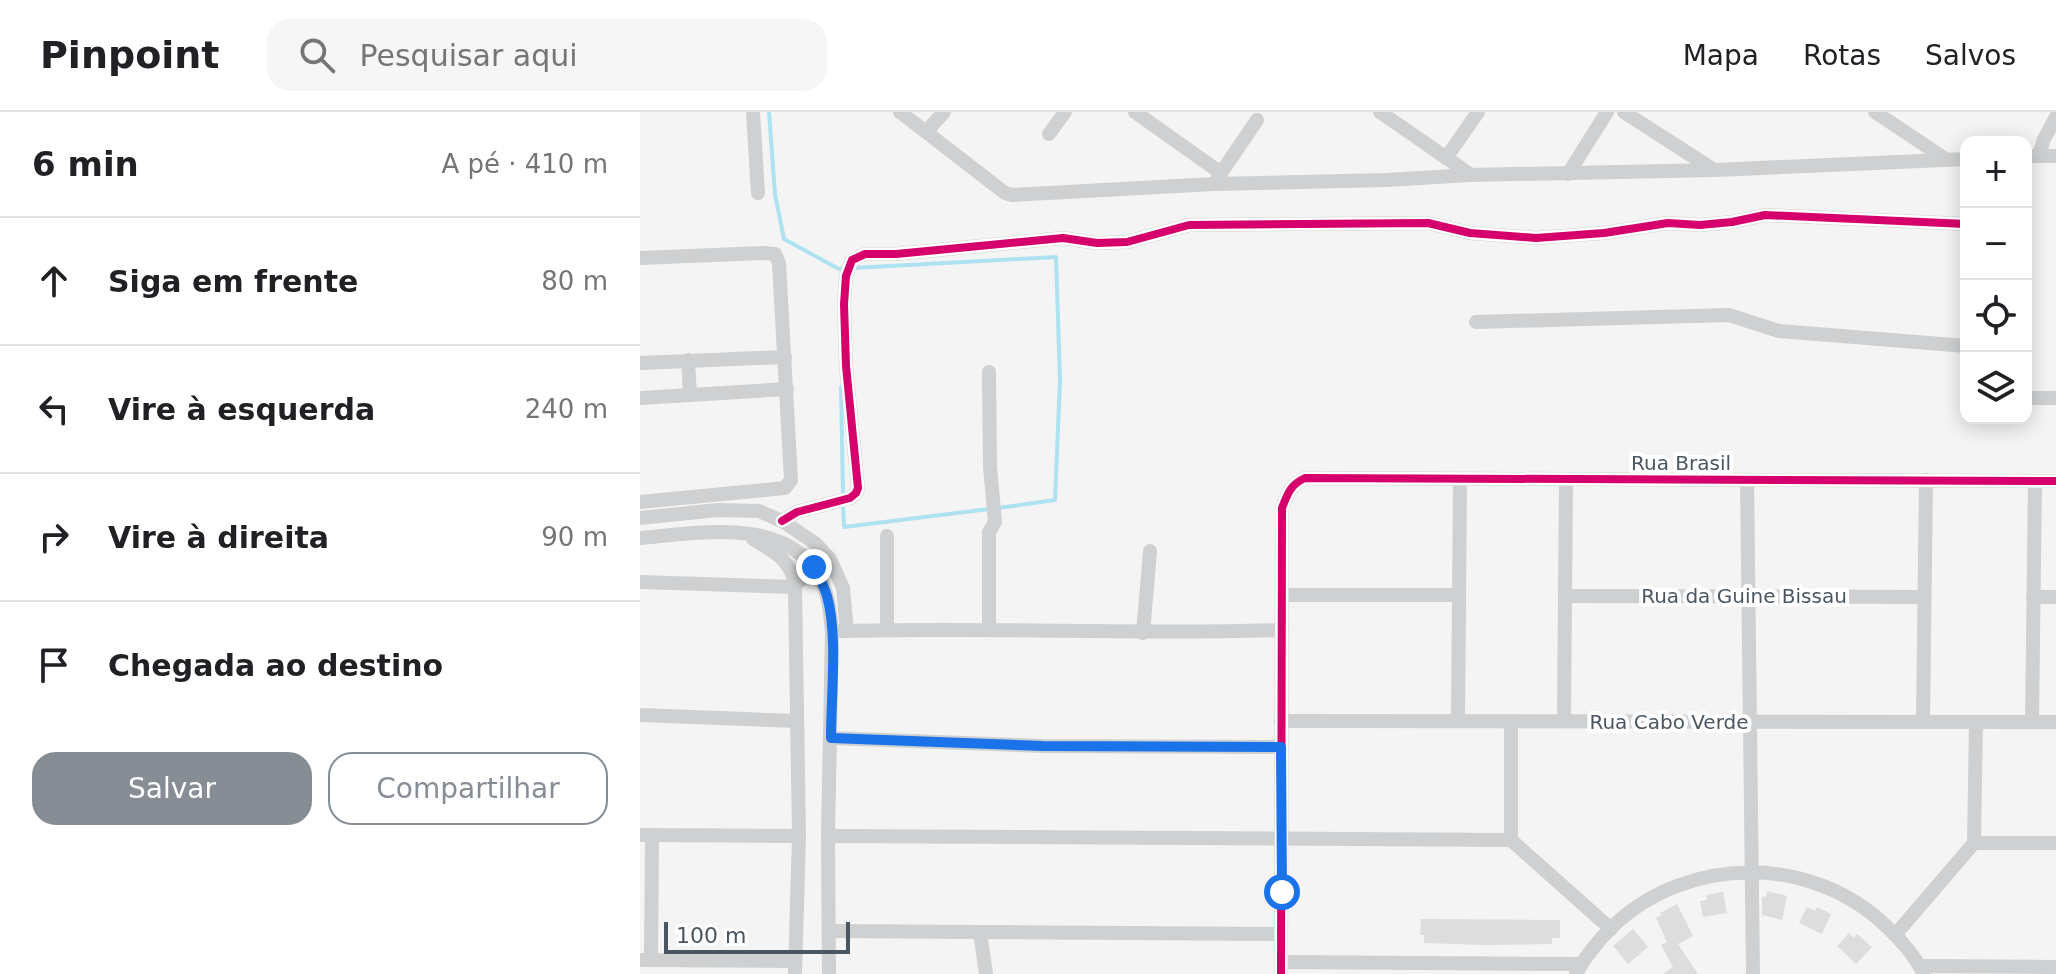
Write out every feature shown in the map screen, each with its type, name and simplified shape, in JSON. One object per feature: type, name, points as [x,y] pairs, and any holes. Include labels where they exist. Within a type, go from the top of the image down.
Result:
[{"type":"street","points":[[753,112],[758,193]]},
{"type":"street","points":[[900,112],[1005,193],[1012,195],[1218,178],[1386,180],[1960,159]]},
{"type":"street","points":[[927,131],[944,112]]},
{"type":"street","points":[[1049,134],[1065,112]]},
{"type":"street","points":[[1380,112],[1471,175]]},
{"type":"street","points":[[1446,158],[1478,112]]},
{"type":"street","points":[[1568,174],[1607,112]]},
{"type":"street","points":[[1624,112],[1714,170]]},
{"type":"street","points":[[1875,112],[1947,160]]},
{"type":"street","points":[[1143,114],[1218,178]]},
{"type":"street","points":[[2032,156],[2056,117]]},
{"type":"street","points":[[1218,178],[1257,120]]},
{"type":"street","points":[[2032,156],[2056,156]]},
{"type":"street","points":[[782,521],[797,512],[850,498],[858,488],[846,366],[844,304],[846,276],[852,260],[865,254],[896,254],[1063,238],[1097,243],[1127,242],[1189,225],[1428,223],[1470,233],[1536,238],[1604,233],[1668,223],[1700,225],[1732,222],[1765,215],[1960,224]]},
{"type":"street","points":[[640,258],[775,254],[779,263],[791,480],[785,488],[640,502]]},
{"type":"street","points":[[1476,322],[1729,315],[1779,331],[1960,346]]},
{"type":"street","points":[[640,363],[785,357]]},
{"type":"street","points":[[688,360],[690,395]]},
{"type":"street","points":[[989,372],[990,467],[995,519],[989,532],[989,630]]},
{"type":"street","points":[[640,398],[787,389]]},
{"type":"street","points":[[2032,398],[2056,398]]},
{"type":"street","name":"Rua Brasil","points":[[1282,595],[1282,508],[1288,492],[1295,483],[1305,478],[2056,481]]},
{"type":"street","points":[[1458,720],[1460,479]]},
{"type":"street","points":[[1564,721],[1566,479]]},
{"type":"street","points":[[1747,480],[1753,974]]},
{"type":"street","points":[[1923,721],[1926,480]]},
{"type":"street","points":[[2032,722],[2035,481]]},
{"type":"street","points":[[640,518],[718,510],[759,511],[782,521],[815,543],[830,559],[843,588],[831,738],[829,974]]},
{"type":"street","points":[[640,538],[721,532],[771,538],[794,548],[814,567],[840,631]]},
{"type":"street","points":[[746,534],[777,554],[794,575],[799,836],[794,968],[645,960],[646,835],[799,836]]},
{"type":"street","points":[[887,536],[887,630]]},
{"type":"street","points":[[1143,633],[1150,551]]},
{"type":"street","points":[[795,587],[800,579],[807,577],[817,578],[824,586]]},
{"type":"street","points":[[640,582],[795,587]]},
{"type":"street","points":[[1459,595],[1282,595],[1281,968],[1578,969],[1601,938],[1625,915],[1653,896],[1684,882],[1717,874],[1752,871],[1785,874],[1818,883],[1849,897],[1876,916],[1922,970],[2056,967]]},
{"type":"street","name":"Rua da Guine Bissau","points":[[1565,596],[1924,597]]},
{"type":"street","points":[[2033,597],[2056,597]]},
{"type":"street","points":[[840,631],[1143,633],[1282,630]]},
{"type":"street","points":[[640,715],[797,721]]},
{"type":"street","name":"Rua Cabo Verde","points":[[1281,721],[2056,722]]},
{"type":"street","points":[[1511,721],[1511,840]]},
{"type":"street","points":[[1895,935],[1974,843],[1976,723]]},
{"type":"street","points":[[831,738],[1043,746],[1281,747]]},
{"type":"street","points":[[828,836],[1511,840],[1611,929]]},
{"type":"street","points":[[1974,843],[2056,843]]},
{"type":"street","points":[[829,931],[1281,934]]},
{"type":"street","points":[[980,932],[986,974]]},
{"type":"building","points":[[1767,891],[1787,896],[1782,920],[1762,915],[1762,896],[1766,897]]},
{"type":"building","points":[[1723,892],[1727,913],[1703,917],[1700,901],[1707,900],[1706,895]]},
{"type":"building","points":[[1677,904],[1693,936],[1678,944],[1698,974],[1663,974],[1673,967],[1661,945],[1667,942],[1656,918]]},
{"type":"building","points":[[1807,907],[1815,911],[1817,907],[1831,914],[1822,934],[1799,923]]},
{"type":"building","points":[[1421,919],[1560,920],[1560,938],[1552,938],[1552,944],[1424,943],[1424,935],[1420,935]]},
{"type":"building","points":[[1633,929],[1648,947],[1628,964],[1613,946]]},
{"type":"building","points":[[1849,933],[1854,938],[1857,934],[1872,947],[1856,964],[1837,946]]},
{"type":"waterway","points":[[769,112],[775,194],[784,239],[839,269],[844,268]]},
{"type":"waterway","points":[[853,268],[1056,257],[1060,380],[1055,500],[998,508]]},
{"type":"waterway","points":[[841,387],[843,494]]},
{"type":"waterway","points":[[843,503],[844,527],[989,509]]},
{"type":"cycle path","points":[[782,521],[797,512],[850,498],[858,488],[846,366],[844,304],[846,276],[852,260],[865,254],[896,254],[1063,238],[1097,243],[1127,242],[1189,225],[1428,223],[1470,233],[1536,238],[1604,233],[1668,223],[1700,225],[1732,222],[1765,215],[1960,224]]},
{"type":"cycle path","points":[[1281,974],[1282,508],[1290,490],[1300,481],[1305,478],[2056,481]]},
{"type":"route","points":[[814,567],[828,600],[832,631],[831,738],[1043,746],[1281,747],[1282,892]]}]
